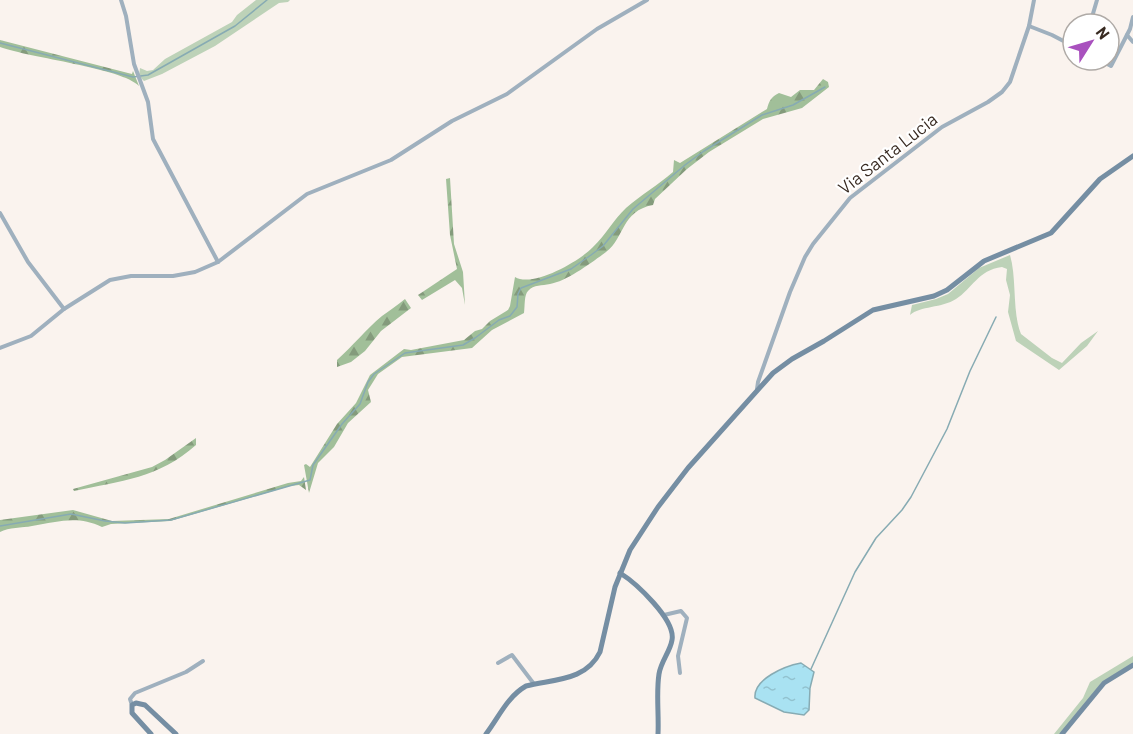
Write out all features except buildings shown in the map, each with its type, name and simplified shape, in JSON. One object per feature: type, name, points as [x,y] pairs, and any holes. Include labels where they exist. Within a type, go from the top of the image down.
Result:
[{"type":"main road","points":[[486,734],[512,697],[526,686],[584,671],[596,660],[620,573],[630,550],[658,507],[688,468],[757,389],[784,365],[873,310],[934,296],[947,290],[984,261],[1051,233],[1100,179],[1133,156]]},
{"type":"main road","points":[[620,573],[664,615],[673,631],[658,676],[658,734]]},
{"type":"main road","points":[[1062,734],[1104,683],[1133,665]]},
{"type":"main road","points":[[151,734],[132,713],[132,705],[140,703],[145,705],[176,734]]},
{"type":"street","points":[[121,0],[137,74],[148,102],[153,139],[218,262]]},
{"type":"street","points":[[0,348],[31,336],[64,309],[110,280],[131,276],[184,274],[218,262],[307,194],[391,160],[452,121],[507,94],[597,29],[647,0]]},
{"type":"street","name":"Via Santa Lucia","points":[[757,389],[790,292],[813,244],[850,198],[942,127],[1002,92],[1010,82],[1029,26],[1034,0]]},
{"type":"street","points":[[1121,47],[1133,17]]},
{"type":"street","points":[[1029,26],[1061,40]]},
{"type":"street","points":[[1127,35],[1133,42]]},
{"type":"street","points":[[0,213],[28,262],[64,309]]},
{"type":"street","points":[[664,615],[681,612],[687,618],[678,656],[680,673]]},
{"type":"street","points":[[498,663],[512,655],[534,684]]},
{"type":"street","points":[[132,705],[130,699],[135,693],[186,672],[203,661]]},
{"type":"green space","points":[[256,0],[290,0],[279,3],[215,46],[162,74],[144,81],[139,76],[140,68],[147,71],[153,70],[165,59],[232,22]]},
{"type":"green space","points":[[0,40],[132,74],[133,71],[139,86],[114,74],[0,47]]},
{"type":"green space","points":[[823,79],[828,82],[829,87],[802,108],[763,119],[709,152],[687,169],[655,199],[653,205],[643,208],[629,219],[617,240],[606,252],[564,279],[530,289],[526,295],[524,313],[492,330],[472,348],[402,357],[378,374],[368,390],[371,402],[348,423],[334,447],[318,463],[309,493],[304,465],[310,467],[337,424],[356,403],[370,375],[404,349],[411,350],[464,340],[475,331],[482,329],[508,310],[515,277],[533,279],[544,276],[567,266],[587,253],[626,208],[673,172],[674,160],[680,163],[767,109],[774,96],[779,93],[791,97],[800,90],[814,90]]},
{"type":"green space","points":[[450,178],[454,244],[463,272],[465,305],[462,288],[455,280],[422,300],[418,295],[457,269],[450,235],[446,179]]},
{"type":"green space","points":[[1010,255],[1016,316],[1021,334],[1062,363],[1081,343],[1098,331],[1087,346],[1059,370],[1016,341],[1008,312],[1010,295],[1006,280],[1007,269],[1002,267],[981,276],[956,299],[910,315],[912,305],[948,294],[979,268]]},
{"type":"green space","points":[[405,299],[411,308],[381,331],[365,351],[351,362],[337,367],[337,360],[370,326]]},
{"type":"green space","points":[[196,438],[196,445],[182,456],[154,471],[108,484],[74,491],[73,489],[152,467]]},
{"type":"green space","points":[[304,477],[306,490],[299,485],[290,486],[170,521],[111,524],[102,527],[84,521],[67,520],[11,528],[0,532],[0,520],[73,510],[112,521],[169,519],[301,481]]},
{"type":"green space","points":[[1133,656],[1133,663],[1102,682],[1061,734],[1054,734],[1083,698],[1090,682]]},
{"type":"water","points":[[801,663],[814,672],[810,688],[809,710],[804,715],[784,712],[755,698],[756,691],[764,679],[779,670]]},
{"type":"waterway","points":[[0,43],[133,77],[148,75],[235,26],[267,0]]},
{"type":"waterway","points":[[0,526],[71,514],[125,523],[171,520],[310,480],[313,465],[342,424],[360,404],[368,382],[374,374],[405,353],[463,345],[499,320],[510,316],[517,307],[521,288],[571,269],[591,255],[603,246],[633,209],[704,151],[762,115],[793,105],[825,87]]},
{"type":"waterway","points":[[811,669],[855,572],[876,538],[911,497],[947,429],[970,371],[996,317]]}]
